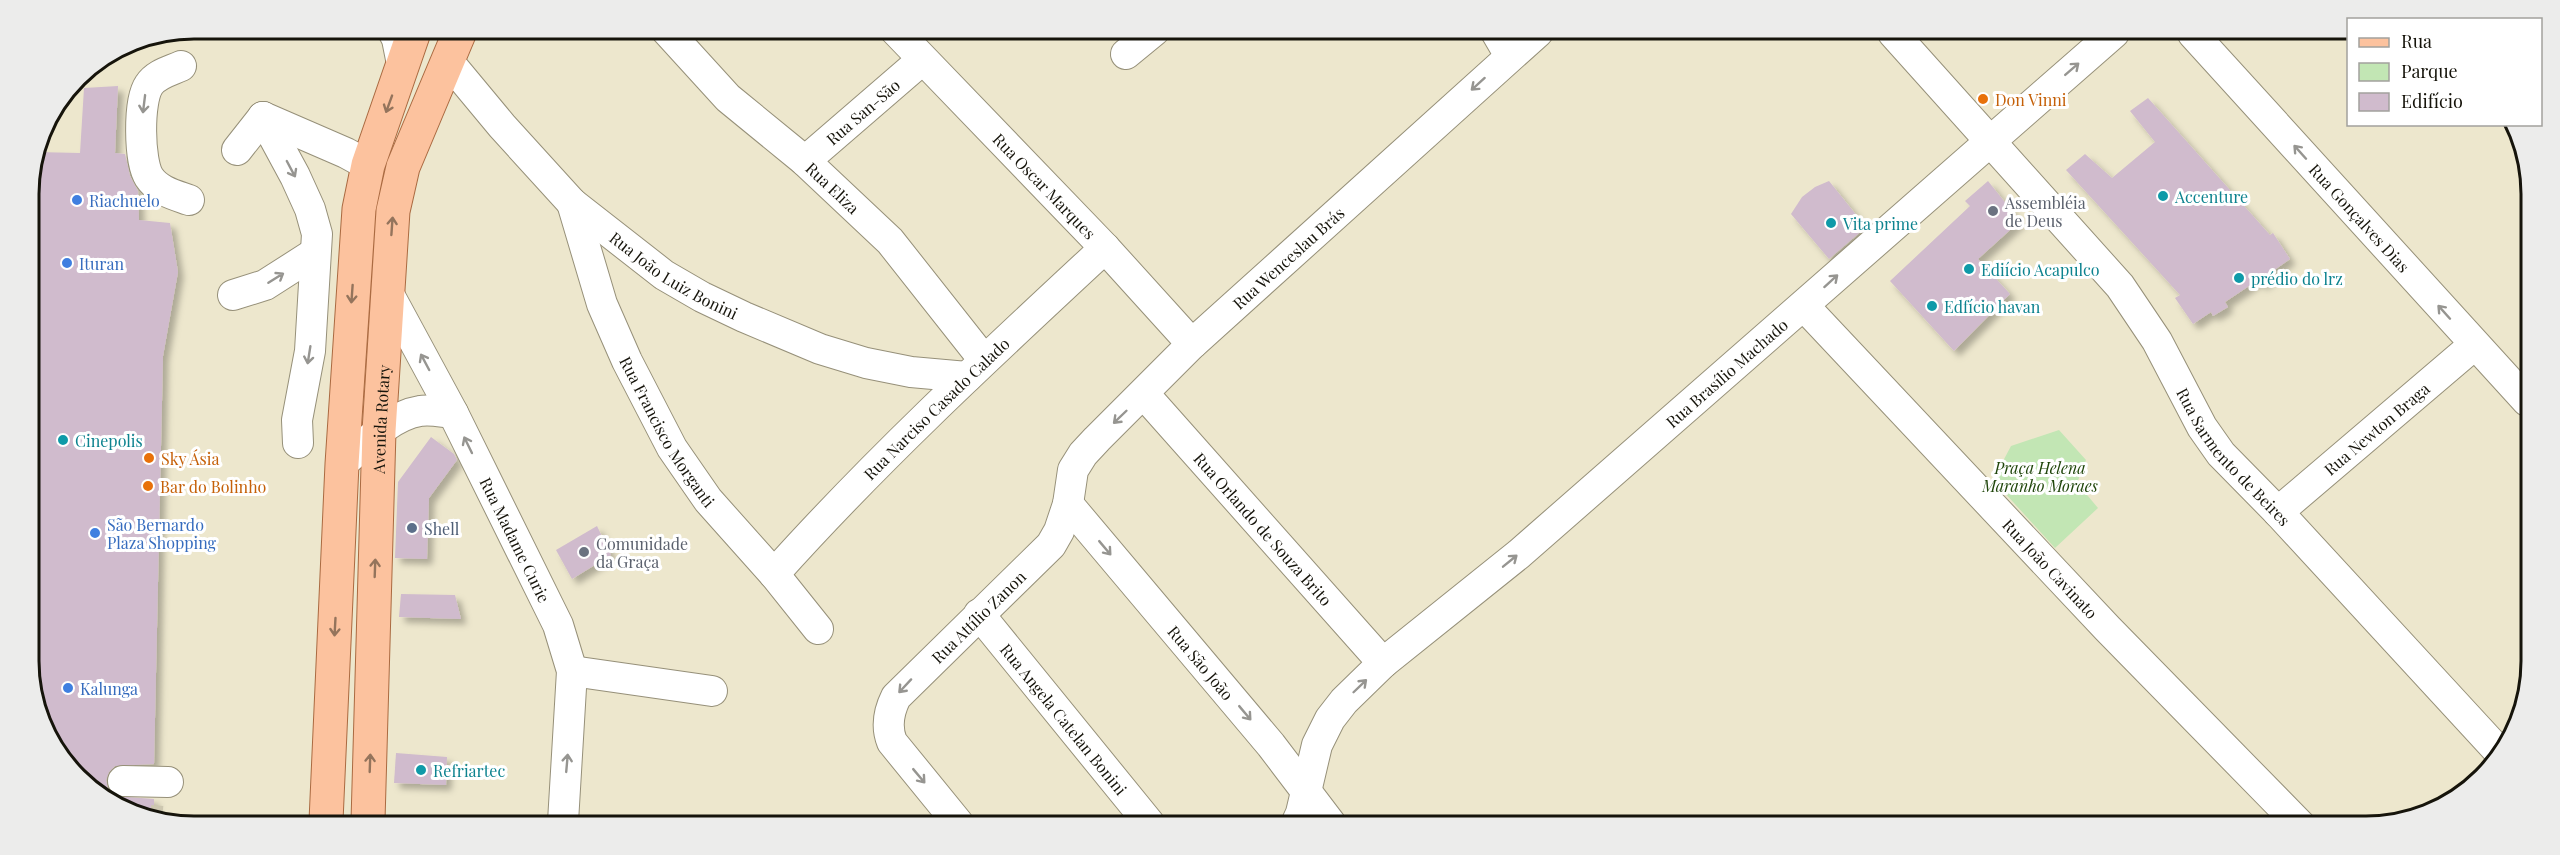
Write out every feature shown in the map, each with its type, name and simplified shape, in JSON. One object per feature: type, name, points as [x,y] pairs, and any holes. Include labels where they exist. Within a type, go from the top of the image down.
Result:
[{"type":"main road","points":[[326,816],[342,464],[356,232],[368,165],[411,39]]},
{"type":"main road","name":"Avenida Rotary","points":[[368,816],[379,431],[393,212],[403,167],[457,39]]},
{"type":"street","points":[[397,39],[402,64]]},
{"type":"street","name":"Rua Eliza","points":[[674,39],[728,98],[805,161],[890,241],[976,368]]},
{"type":"street","name":"Rua Oscar Marques","points":[[903,39],[1105,248],[1192,344]]},
{"type":"street","points":[[1125,54],[1144,39]]},
{"type":"street","name":"Rua Wenceslau Brás","points":[[1068,504],[1073,470],[1083,454],[1192,344],[1503,44],[1518,39]]},
{"type":"street","name":"Rua Sarmento de Beires","points":[[1898,39],[2120,286],[2157,341],[2202,427],[2221,454],[2278,512],[2495,747]]},
{"type":"street","name":"Rua Brasílio Machado","points":[[1271,745],[1291,743],[1336,711],[1383,663],[1519,554],[2107,39]]},
{"type":"street","name":"Rua Gonçalves Dias","points":[[2198,39],[2521,395]]},
{"type":"street","name":"Rua San-São","points":[[805,161],[922,60]]},
{"type":"street","name":"Rua João Luiz Bonini","points":[[448,61],[502,126],[572,203],[664,275],[702,297],[744,317],[820,349],[866,363],[911,372],[976,368]]},
{"type":"street","points":[[181,66],[157,77],[149,84],[143,99],[142,146],[149,178],[165,192],[189,200]]},
{"type":"street","points":[[263,117],[368,165]]},
{"type":"street","points":[[237,150],[263,117]]},
{"type":"street","points":[[263,117],[295,176],[310,209],[317,234],[310,351],[297,420],[298,443]]},
{"type":"street","name":"Rua Francisco Morganti","points":[[572,203],[602,304],[627,361],[672,448],[708,500],[774,574],[818,629]]},
{"type":"street","name":"Rua Narciso Casado Calado","points":[[774,574],[976,368],[1105,248]]},
{"type":"street","points":[[233,295],[265,285],[315,253]]},
{"type":"street","name":"Rua Madame Curie","points":[[387,291],[453,413],[558,625],[572,671],[563,816]]},
{"type":"street","name":"Rua João Cavinato","points":[[1804,306],[2108,629],[2291,816]]},
{"type":"street","name":"Rua Newton Braga","points":[[2278,512],[2474,345]]},
{"type":"street","name":"Rua Orlando de Souza Brito","points":[[1144,394],[1383,663]]},
{"type":"street","points":[[342,464],[379,431],[406,415],[419,411],[453,413]]},
{"type":"street","name":"Rua Attílio Zanon","points":[[952,816],[892,742],[888,728],[890,709],[896,697],[1051,544],[1059,531],[1068,504]]},
{"type":"street","name":"Rua São João","points":[[1068,504],[1271,745],[1325,816]]},
{"type":"street","name":"Rua Angela Catelan Bonini","points":[[979,614],[1143,816]]},
{"type":"street","points":[[572,671],[712,691]]},
{"type":"street","name":"Rua Brasílio Machado","points":[[1298,816],[1317,745],[1336,711]]},
{"type":"street","points":[[123,781],[168,782]]},
{"type":"green space","name":"Praça Helena Maranho Moraes","points":[[2059,430],[2086,460],[2077,483],[2098,508],[2055,548],[1993,480],[2011,446]]},
{"type":"building","name":"São Bernardo Plaza Shopping","points":[[118,86],[115,153],[125,154],[130,176],[138,191],[139,220],[170,223],[178,272],[163,356],[154,764],[115,766],[109,772],[106,780],[108,790],[85,770],[60,738],[44,701],[39,671],[39,184],[45,152],[80,153],[84,88]]},
{"type":"building","name":"Accenture","points":[[2148,98],[2270,235],[2273,233],[2290,259],[2273,271],[2275,275],[2261,285],[2258,280],[2225,302],[2228,307],[2213,316],[2211,312],[2193,324],[2175,298],[2180,295],[2066,170],[2085,154],[2112,178],[2155,142],[2130,111]]},
{"type":"building","name":"Vita prime","points":[[1829,181],[1866,227],[1829,259],[1791,214],[1802,197],[1815,187]]},
{"type":"building","points":[[1988,181],[2020,221],[1978,259],[2010,294],[1954,351],[1890,281],[1970,206],[1965,201]]},
{"type":"building","name":"Shell","points":[[431,437],[454,454],[457,460],[429,498],[427,559],[395,558],[398,482]]},
{"type":"building","name":"Comunidade da Graça","points":[[597,526],[611,555],[572,579],[556,550]]},
{"type":"building","points":[[401,594],[455,595],[461,619],[399,617]]},
{"type":"building","name":"Refriartec","points":[[396,753],[447,757],[446,785],[394,783]]},
{"type":"building","name":"São Bernardo Plaza Shopping","points":[[120,796],[154,799],[154,811]]},
{"type":"place","name":"Don Vinni","points":[[1983,99]]},
{"type":"place","name":"Accenture","points":[[2163,196]]},
{"type":"place","name":"Riachuelo","points":[[77,200]]},
{"type":"place","name":"Assembléia de Deus","points":[[1993,211]]},
{"type":"place","name":"Vita prime","points":[[1831,223]]},
{"type":"place","name":"Ituran","points":[[67,263]]},
{"type":"place","name":"Ediício Acapulco","points":[[1969,269]]},
{"type":"place","name":"prédio do lrz","points":[[2239,278]]},
{"type":"place","name":"Edfício havan","points":[[1932,306]]},
{"type":"place","name":"Cinepolis","points":[[63,440]]},
{"type":"place","name":"Sky Ásia","points":[[149,458]]},
{"type":"place","name":"Bar do Bolinho","points":[[148,486]]},
{"type":"place","name":"Shell","points":[[412,528]]},
{"type":"place","name":"São Bernardo Plaza Shopping","points":[[95,533]]},
{"type":"place","name":"Comunidade da Graça","points":[[584,552]]},
{"type":"place","name":"Kalunga","points":[[68,688]]},
{"type":"place","name":"Refriartec","points":[[421,770]]}]
